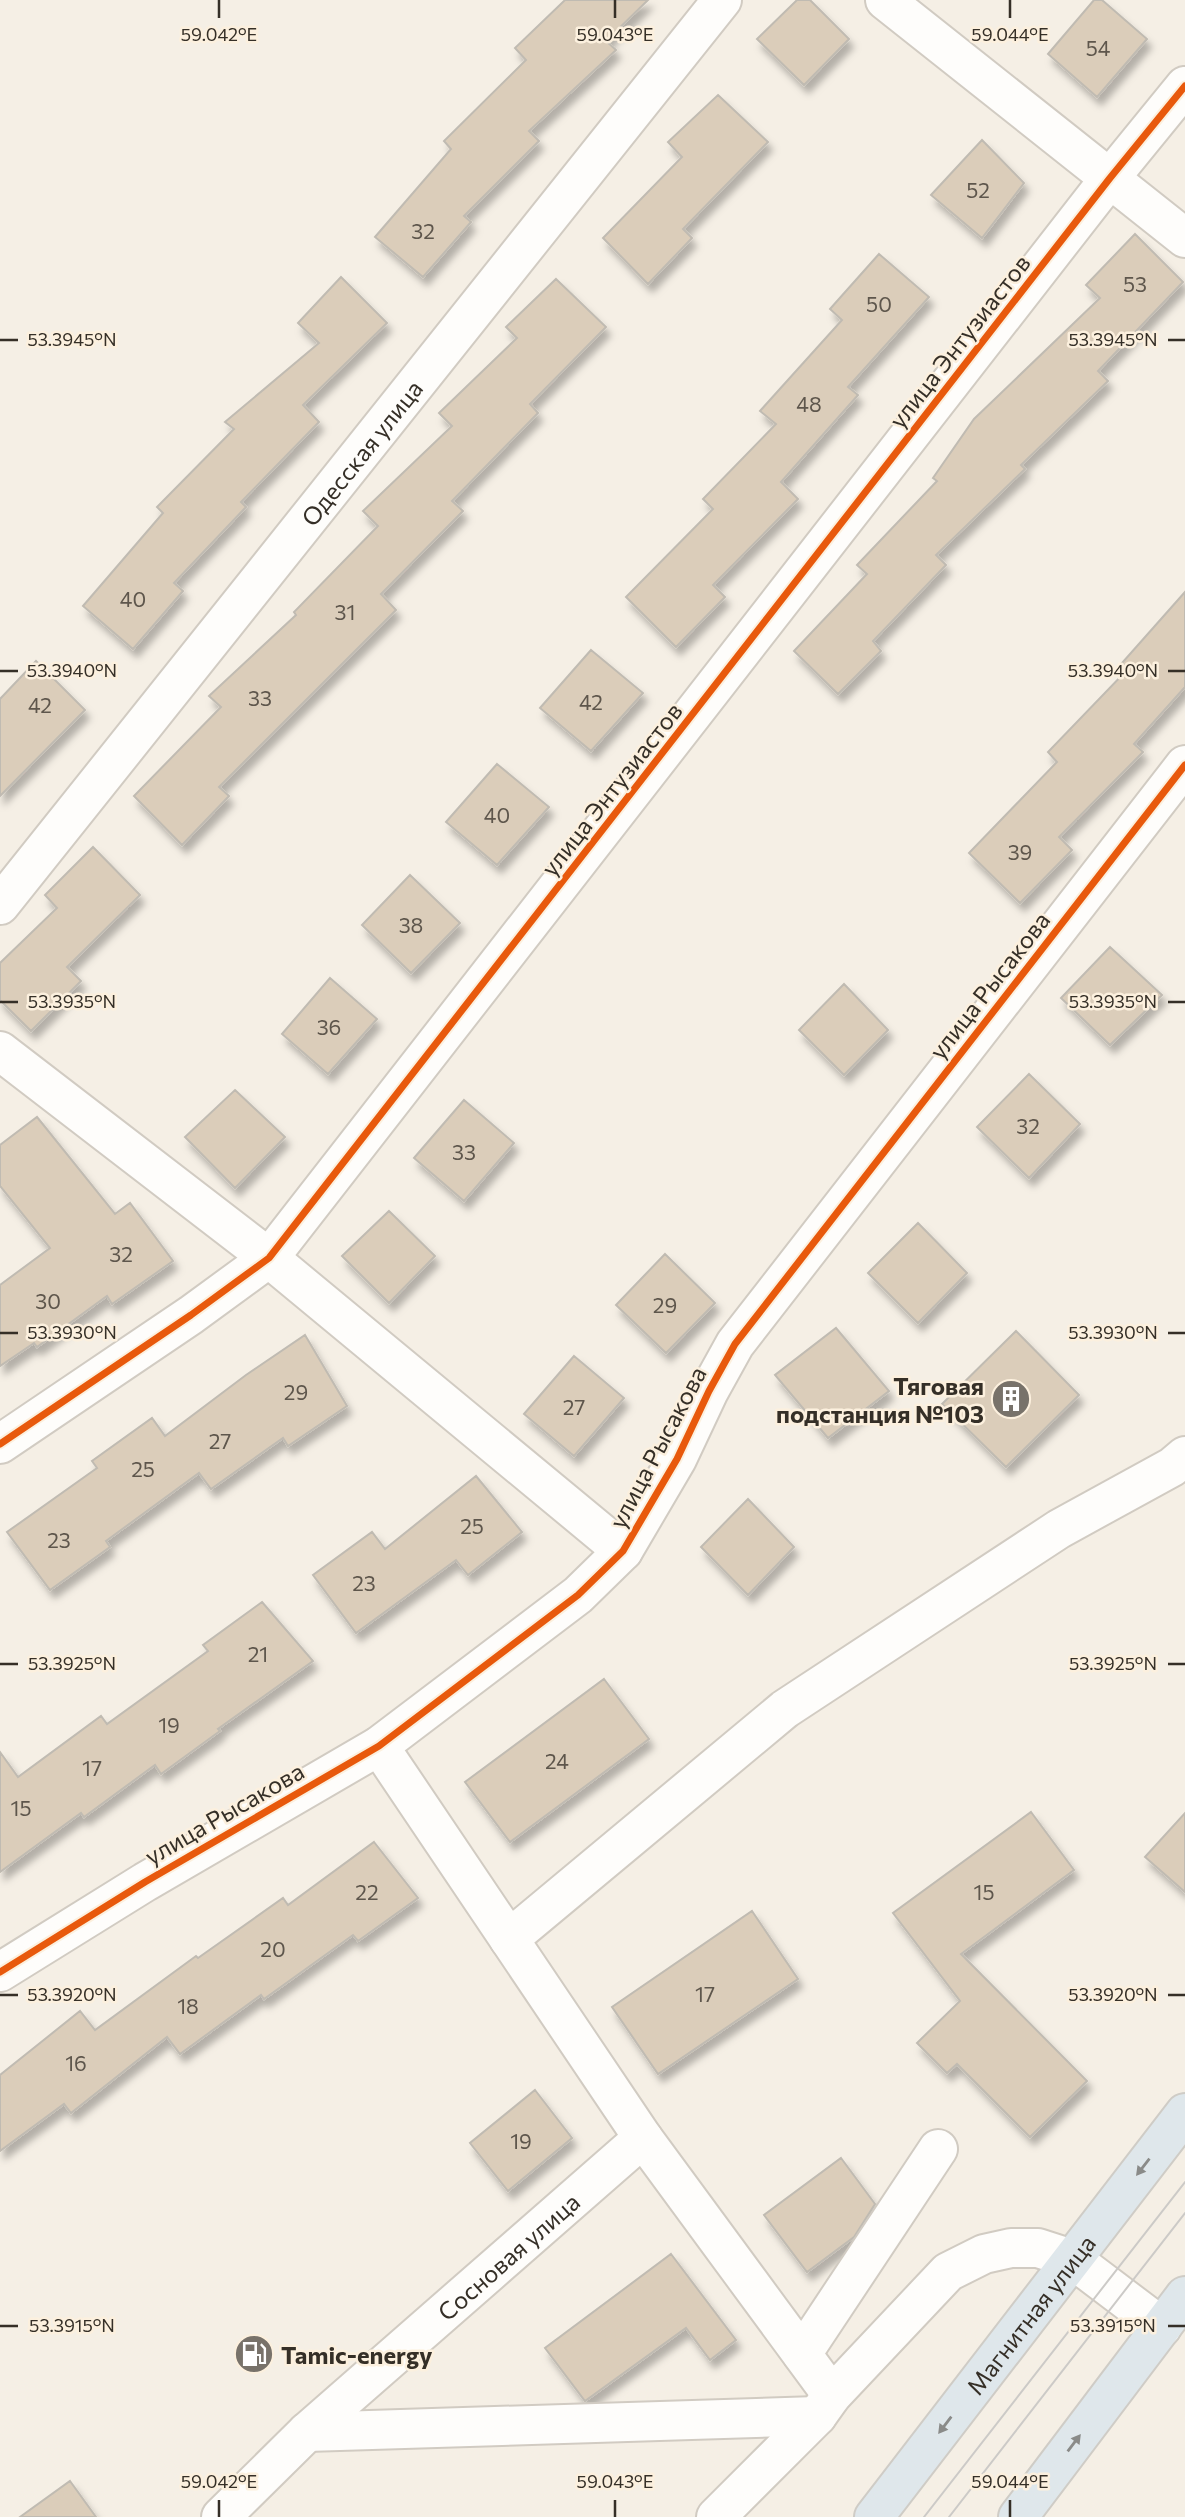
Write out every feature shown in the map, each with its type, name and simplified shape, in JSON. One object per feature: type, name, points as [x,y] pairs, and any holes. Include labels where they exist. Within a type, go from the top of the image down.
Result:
[{"type":"main road","name":"Магнитная улица","points":[[874,2517],[1185,2113]]},
{"type":"main road","points":[[1018,2517],[1173,2325],[1185,2296]]},
{"type":"street","name":"Одесская улица","points":[[0,905],[722,0]]},
{"type":"street","points":[[885,0],[1185,238]]},
{"type":"street","name":"улица Энтузиастов","points":[[0,1444],[191,1315],[269,1258],[1185,86]]},
{"type":"street","name":"улица Рысакова","points":[[0,1972],[145,1882],[379,1746],[578,1595],[623,1552],[677,1459],[709,1391],[736,1344],[1185,765]]},
{"type":"street","points":[[0,1051],[269,1258],[623,1552]]},
{"type":"street","points":[[509,1939],[785,1709],[1059,1529],[1172,1467],[1185,1456]]},
{"type":"street","points":[[379,1746],[643,2138],[802,2354],[824,2406]]},
{"type":"street","name":"Сосновая улица","points":[[221,2517],[307,2432],[643,2138]]},
{"type":"street","points":[[802,2354],[938,2149]]},
{"type":"street","points":[[716,2517],[948,2272],[984,2254],[1011,2248],[1038,2248],[1072,2259],[1173,2325]]},
{"type":"street","points":[[307,2432],[824,2406]]},
{"type":"building","points":[[565,0],[648,0],[606,41],[616,50],[529,131],[539,141],[464,216],[471,222],[423,277],[375,237],[451,149],[444,141],[526,60],[515,48]]},
{"type":"building","points":[[797,0],[810,0],[849,39],[804,85],[757,39]]},
{"type":"building","points":[[1094,0],[1102,0],[1147,39],[1097,97],[1048,54]]},
{"type":"building","points":[[718,95],[768,142],[683,229],[692,238],[648,284],[603,238],[682,157],[668,142]]},
{"type":"building","points":[[982,140],[1024,183],[982,238],[931,195]]},
{"type":"building","points":[[1135,234],[1183,282],[1098,371],[1108,381],[1021,465],[1025,469],[936,555],[946,565],[873,641],[881,651],[838,694],[794,651],[867,574],[857,565],[937,481],[933,478],[974,419],[1100,298],[1086,285]]},
{"type":"building","points":[[879,254],[929,297],[848,387],[858,395],[781,482],[798,499],[713,585],[725,597],[676,647],[626,597],[713,509],[703,499],[776,424],[760,411],[842,320],[830,309]]},
{"type":"building","points":[[341,277],[387,323],[303,405],[319,422],[241,502],[246,507],[174,583],[183,591],[133,649],[83,606],[163,513],[157,507],[234,429],[225,422],[319,343],[298,323]]},
{"type":"building","points":[[556,279],[606,327],[530,404],[538,413],[452,501],[463,511],[381,594],[396,610],[219,787],[229,796],[182,845],[134,796],[221,707],[209,696],[296,615],[294,612],[378,526],[363,511],[452,426],[439,413],[517,338],[506,327]]},
{"type":"building","points":[[1185,592],[1185,687],[1134,744],[1143,752],[1059,837],[1072,850],[1020,903],[969,853],[1057,762],[1048,752],[1128,669],[1122,663]]},
{"type":"building","points":[[591,650],[643,693],[591,751],[540,708]]},
{"type":"building","points":[[36,661],[85,710],[0,796],[0,699]]},
{"type":"building","points":[[497,764],[549,807],[497,865],[446,822]]},
{"type":"building","points":[[93,847],[140,895],[67,967],[81,981],[31,1031],[0,1000],[0,963],[57,908],[45,895]]},
{"type":"building","points":[[410,875],[460,923],[411,973],[362,925]]},
{"type":"building","points":[[1110,947],[1162,995],[1110,1045],[1061,998]]},
{"type":"building","points":[[330,978],[377,1019],[328,1074],[282,1034]]},
{"type":"building","points":[[844,984],[888,1030],[844,1075],[799,1030]]},
{"type":"building","points":[[1029,1074],[1080,1124],[1029,1178],[977,1127]]},
{"type":"building","points":[[235,1090],[285,1137],[235,1188],[185,1137]]},
{"type":"building","points":[[464,1100],[514,1143],[464,1201],[414,1158]]},
{"type":"building","points":[[37,1117],[115,1214],[130,1203],[173,1261],[112,1304],[107,1296],[37,1347],[34,1343],[0,1366],[0,1285],[50,1248],[0,1186],[0,1145]]},
{"type":"building","points":[[389,1211],[435,1256],[389,1303],[342,1256]]},
{"type":"building","points":[[918,1223],[967,1273],[918,1323],[868,1273]]},
{"type":"building","points":[[665,1254],[715,1303],[666,1353],[616,1305]]},
{"type":"building","points":[[836,1328],[889,1391],[828,1438],[775,1375]]},
{"type":"building","name":"Тяговая подстанция №103","points":[[1016,1331],[1079,1395],[1006,1467],[942,1404]]},
{"type":"building","points":[[305,1335],[347,1406],[288,1446],[283,1438],[211,1489],[199,1473],[106,1541],[110,1547],[50,1590],[7,1532],[97,1468],[92,1461],[152,1418],[165,1436]]},
{"type":"building","points":[[574,1356],[624,1398],[574,1456],[524,1414]]},
{"type":"building","points":[[476,1476],[522,1532],[468,1575],[456,1560],[356,1633],[313,1575],[372,1532],[385,1549]]},
{"type":"building","points":[[748,1499],[794,1547],[748,1595],[701,1547]]},
{"type":"building","points":[[262,1602],[313,1661],[218,1729],[220,1731],[161,1774],[155,1765],[84,1817],[81,1813],[0,1872],[0,1752],[18,1777],[101,1716],[107,1724],[208,1651],[203,1645]]},
{"type":"building","points":[[604,1679],[649,1739],[510,1842],[465,1782]]},
{"type":"building","points":[[1031,1812],[1074,1870],[961,1954],[1087,2081],[1030,2137],[957,2064],[947,2073],[917,2043],[960,2001],[893,1913]]},
{"type":"building","points":[[1185,1813],[1185,1892],[1145,1857]]},
{"type":"building","points":[[374,1842],[418,1898],[358,1941],[353,1935],[264,1999],[261,1995],[180,2054],[167,2037],[71,2113],[64,2104],[0,2151],[0,2075],[80,2011],[95,2030],[196,1956],[198,1958],[283,1898],[288,1905]]},
{"type":"building","points":[[752,1911],[798,1979],[658,2074],[612,2007]]},
{"type":"building","points":[[535,2090],[572,2138],[508,2191],[470,2143]]},
{"type":"building","points":[[841,2158],[875,2204],[854,2237],[807,2272],[764,2215]]},
{"type":"building","points":[[671,2254],[736,2340],[710,2360],[686,2328],[585,2401],[545,2348]]},
{"type":"building","points":[[70,2481],[96,2517],[20,2517]]},
{"type":"tram line","points":[[924,2517],[1185,2182]]},
{"type":"tram line","points":[[949,2517],[1185,2213]]},
{"type":"cycle path","points":[[0,1444],[191,1315],[269,1258],[1110,178],[1185,86]]},
{"type":"cycle path","points":[[0,1972],[145,1882],[379,1746],[578,1595],[623,1551],[677,1459],[735,1344],[1185,765]]},
{"type":"place","name":"Тяговая подстанция №103","points":[[1011,1399]]},
{"type":"place","name":"Tamic-energy","points":[[254,2354]]}]
